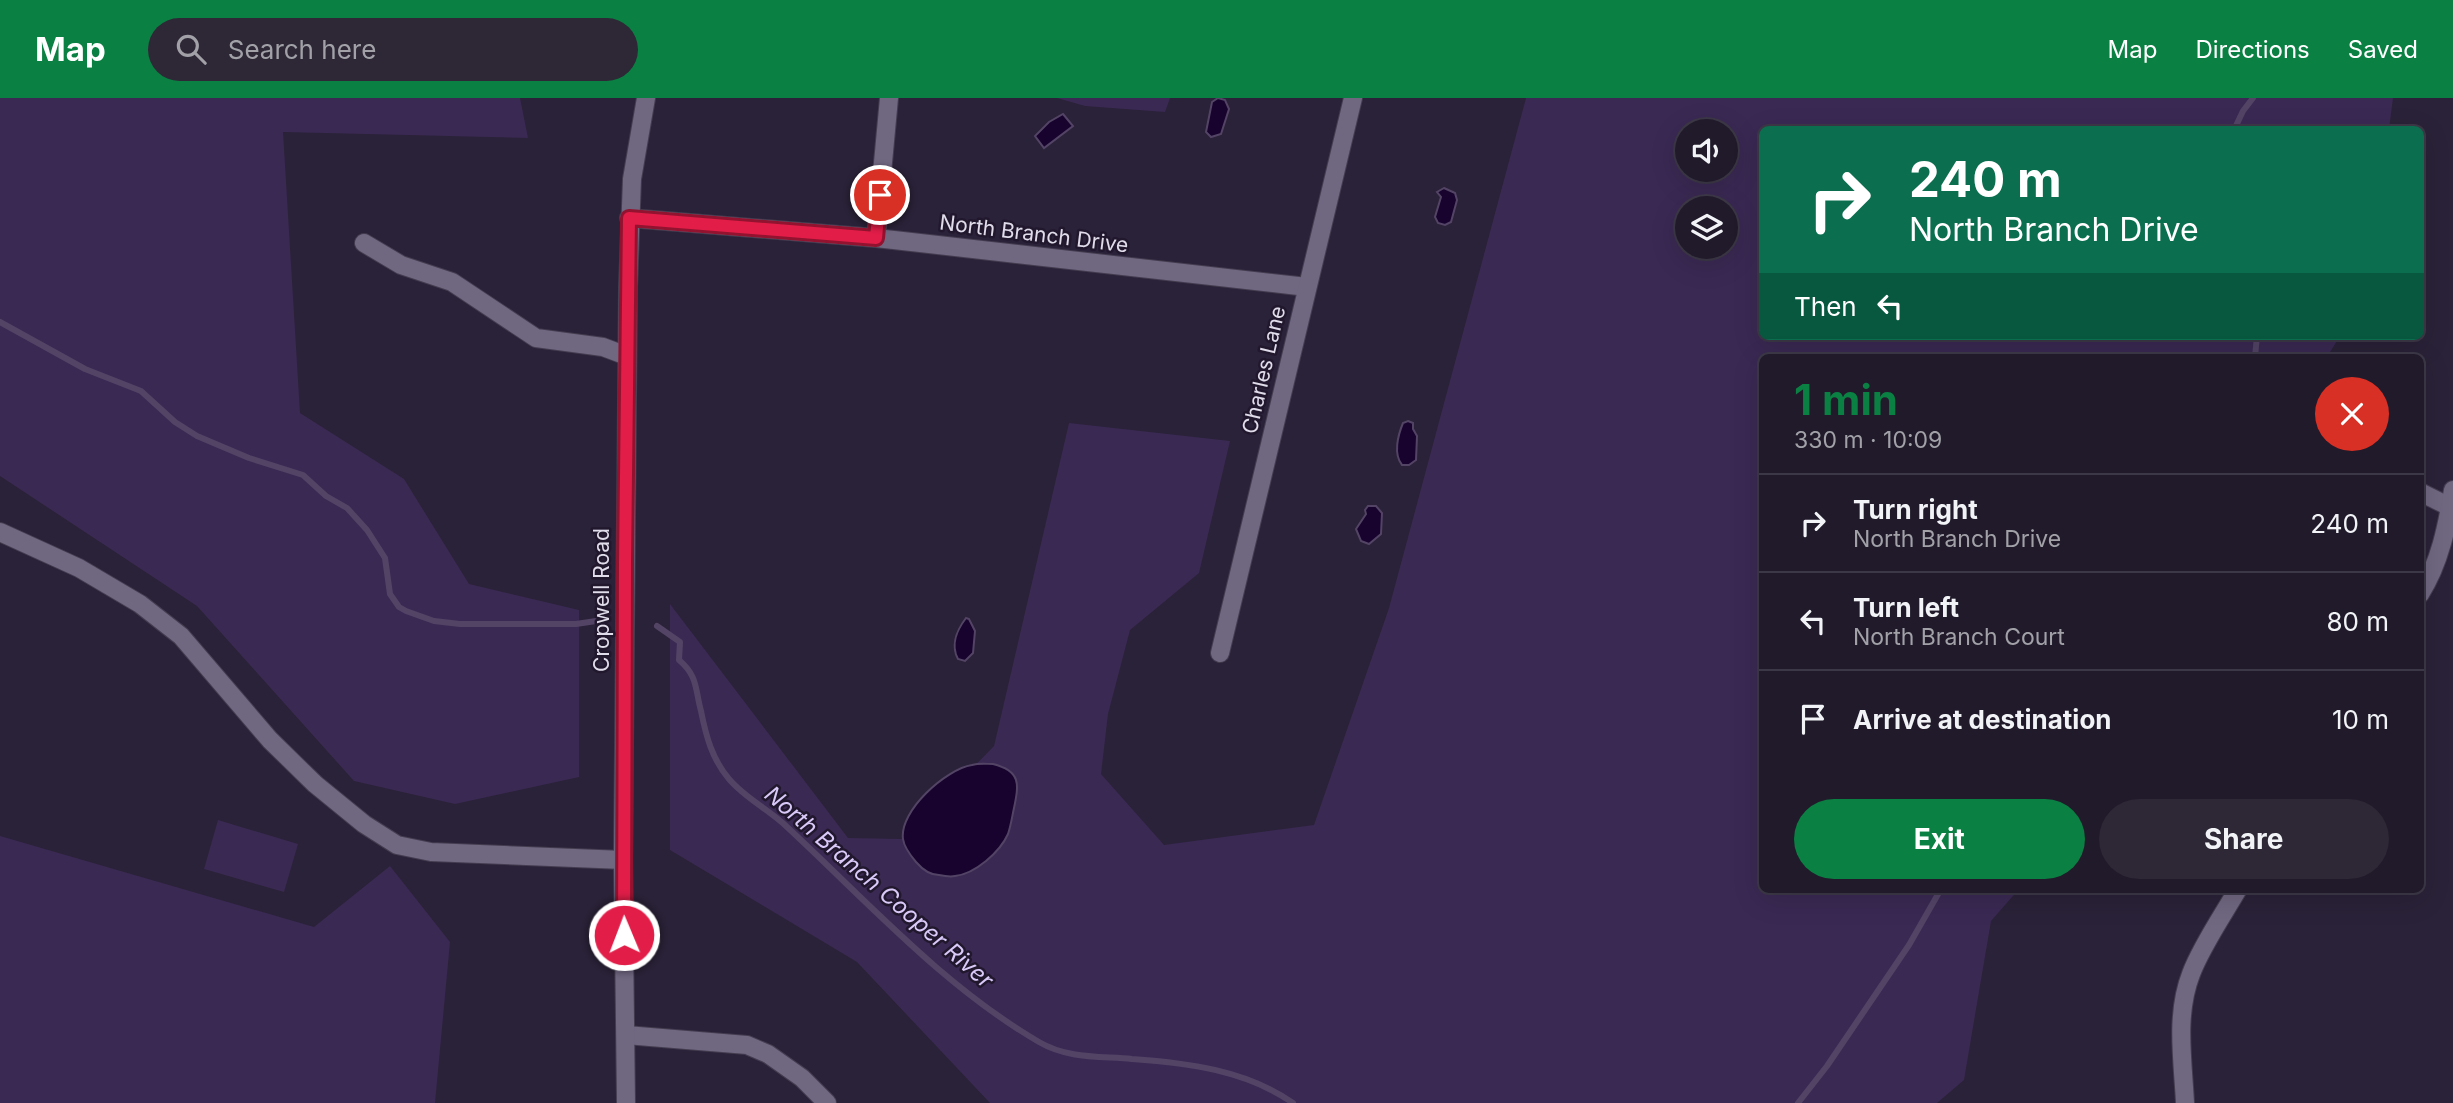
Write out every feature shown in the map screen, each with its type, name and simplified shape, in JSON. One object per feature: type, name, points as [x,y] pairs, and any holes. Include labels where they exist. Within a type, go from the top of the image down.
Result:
[{"type":"street","name":"Cropwell Road","points":[[626,1103],[623,860],[629,218],[632,178],[646,98]]},
{"type":"street","points":[[876,238],[889,98]]},
{"type":"street","name":"Charles Lane","points":[[1220,653],[1353,98]]},
{"type":"street","name":"North Branch Drive","points":[[629,218],[876,238],[1307,287]]},
{"type":"street","points":[[364,243],[401,265],[452,282],[536,338],[603,346],[627,356]]},
{"type":"street","points":[[2424,493],[2452,499],[2440,552],[2424,588]]},
{"type":"street","points":[[0,532],[79,568],[140,604],[181,636],[270,740],[315,784],[364,824],[397,845],[431,852],[623,860]]},
{"type":"street","points":[[2185,1103],[2181,1030],[2183,1003],[2191,974],[2236,893]]},
{"type":"street","points":[[626,1035],[747,1045],[768,1054],[803,1078],[827,1103]]},
{"type":"shaded area","points":[[0,98],[520,98],[528,138],[283,132],[300,413],[404,479],[469,584],[579,610],[579,777],[455,804],[354,781],[197,606],[0,476]]},
{"type":"shaded area","points":[[1057,98],[1170,98],[1165,112],[1085,106]]},
{"type":"shaded area","points":[[1218,98],[1225,100],[1229,109],[1221,134],[1211,137],[1206,132],[1212,102]]},
{"type":"shaded area","points":[[1526,98],[2393,98],[2389,126],[1759,126],[1759,340],[2338,340],[2329,354],[1759,354],[1759,893],[2016,893],[1991,921],[1964,1080],[1937,1103],[990,1103],[857,962],[670,850],[670,604],[848,838],[903,839],[994,746],[1069,423],[1230,441],[1199,573],[1130,630],[1108,714],[1101,774],[1164,845],[1314,825],[1389,608]]},
{"type":"shaded area","points":[[1063,114],[1073,126],[1044,148],[1035,136],[1049,122]]},
{"type":"shaded area","points":[[1444,188],[1455,193],[1457,200],[1451,222],[1445,225],[1438,223],[1435,217],[1441,197],[1437,192]]},
{"type":"shaded area","points":[[1403,423],[1413,423],[1417,436],[1416,460],[1409,465],[1402,465],[1397,444]]},
{"type":"shaded area","points":[[1368,506],[1376,506],[1382,513],[1381,534],[1369,544],[1361,541],[1356,529]]},
{"type":"shaded area","points":[[966,618],[975,631],[973,653],[965,661],[958,659],[955,643],[957,632]]},
{"type":"shaded area","points":[[993,764],[1009,770],[1017,785],[1011,824],[1004,841],[986,861],[971,871],[947,876],[926,871],[912,857],[903,839],[908,816],[926,793],[950,774],[972,765]]},
{"type":"shaded area","points":[[218,820],[298,844],[284,892],[204,869]]},
{"type":"shaded area","points":[[0,836],[314,927],[390,866],[450,942],[435,1103],[0,1103]]},
{"type":"waterway","name":"North Branch Cooper River","points":[[2236,126],[2253,98]]},
{"type":"waterway","name":"North Branch Cooper River","points":[[0,322],[85,369],[141,391],[175,422],[197,436],[249,458],[303,475],[326,496],[347,508],[367,530],[385,558],[390,594],[399,607],[406,611],[434,621],[460,624],[576,624],[596,621]]},
{"type":"waterway","name":"North Branch Cooper River","points":[[2255,354],[2257,340]]},
{"type":"waterway","name":"North Branch Cooper River","points":[[657,626],[680,642],[679,660],[693,677],[710,747],[729,779],[786,826],[907,941],[970,995],[1039,1042],[1061,1051],[1084,1056],[1174,1063],[1216,1070],[1256,1083],[1293,1103]]},
{"type":"waterway","name":"North Branch Cooper River","points":[[1798,1103],[1827,1066],[1909,945],[1939,893]]},
{"type":"route","points":[[624,935],[629,218],[876,238],[880,195]]}]
